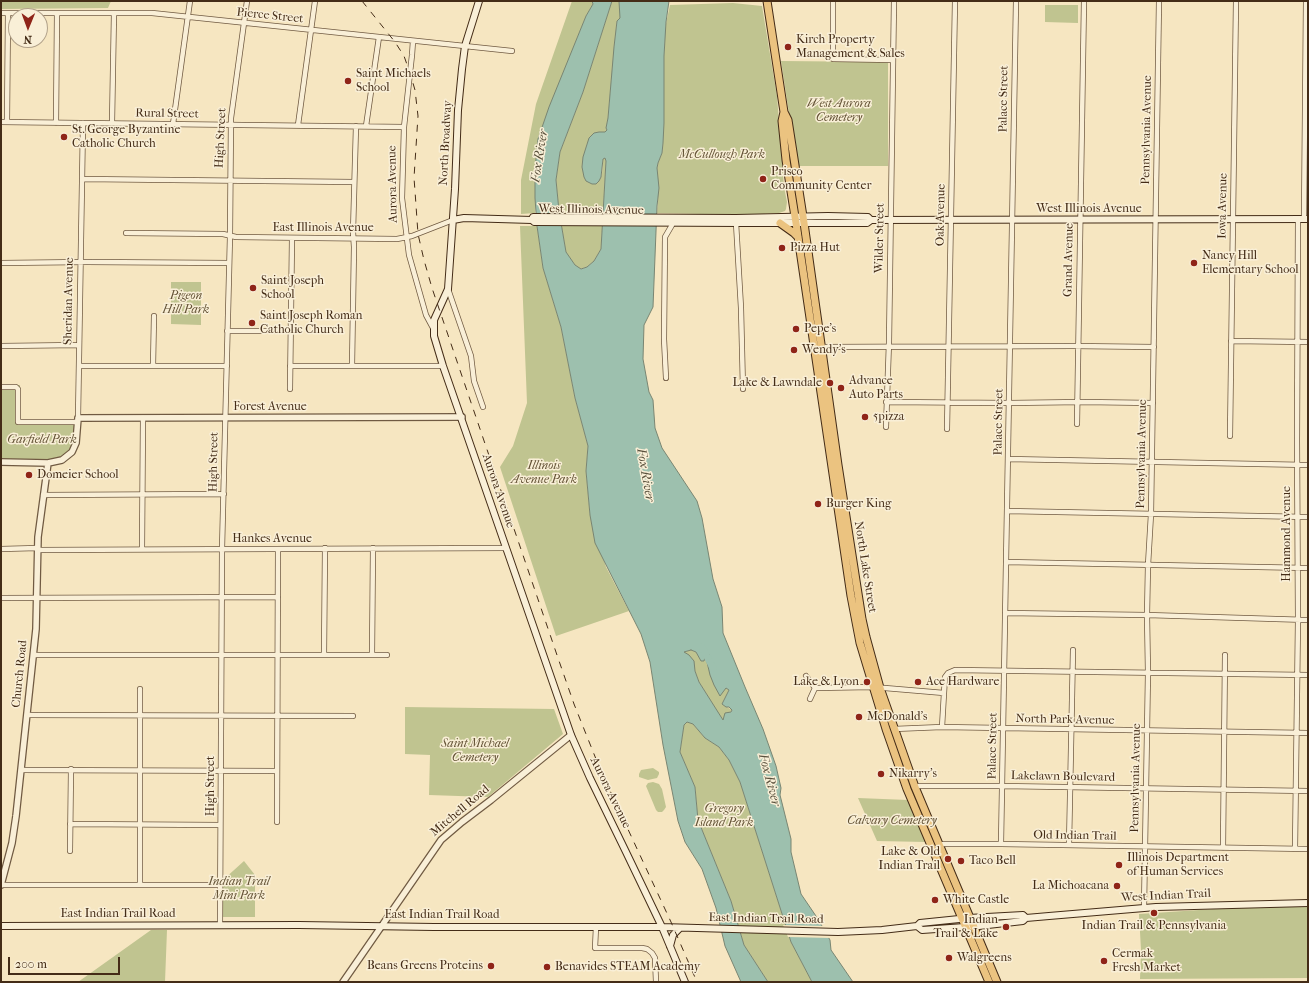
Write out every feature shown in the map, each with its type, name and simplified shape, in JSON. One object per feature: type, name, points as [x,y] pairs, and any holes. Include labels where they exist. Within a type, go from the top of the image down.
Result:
[{"type":"main road","name":"North Broadway","points":[[433,328],[436,314],[448,289],[458,110],[465,46],[478,1]]},
{"type":"main road","name":"North Lake Street","points":[[767,1],[784,112],[782,121],[783,140],[800,220],[818,347],[862,621],[877,688],[907,788],[996,982]]},
{"type":"main road","name":"West Illinois Avenue","points":[[532,220],[534,222],[562,220],[672,220],[736,218],[800,220],[864,217],[868,217],[871,220],[1303,219]]},
{"type":"main road","name":"East Illinois Avenue","points":[[453,220],[464,218],[532,220]]},
{"type":"main road","name":"West Illinois Avenue","points":[[672,220],[736,223],[780,223],[800,220]]},
{"type":"main road","name":"North Lake Street","points":[[800,220],[798,237],[818,347]]},
{"type":"main road","points":[[780,223],[798,237]]},
{"type":"main road","name":"Aurora Avenue","points":[[433,328],[443,366],[462,417],[571,735],[590,778],[662,927],[685,982]]},
{"type":"main road","name":"North Lake Street","points":[[877,688],[966,919]]},
{"type":"main road","name":"West Indian Trail","points":[[917,926],[922,930],[1023,921],[1026,918],[1144,908],[1308,903]]},
{"type":"main road","name":"West Indian Trail","points":[[882,930],[917,926],[920,923],[966,919],[1023,915],[1026,918]]},
{"type":"main road","name":"East Indian Trail Road","points":[[1,926],[220,925],[662,927],[838,932],[882,930]]},
{"type":"main road","name":"North Lake Street","points":[[969,926],[989,982]]},
{"type":"main road","points":[[670,946],[673,935],[680,928]]},
{"type":"street","points":[[173,124],[190,1]]},
{"type":"street","name":"High Street","points":[[220,925],[222,549],[230,236],[231,124],[247,1]]},
{"type":"street","points":[[298,125],[315,1]]},
{"type":"street","points":[[833,1],[832,59],[893,60]]},
{"type":"street","name":"Wilder Street","points":[[886,427],[889,347],[894,1]]},
{"type":"street","name":"Oak Avenue","points":[[947,429],[955,1]]},
{"type":"street","name":"Palace Street","points":[[1001,844],[1016,1]]},
{"type":"street","name":"Grand Avenue","points":[[1077,424],[1084,1]]},
{"type":"street","name":"Pennsylvania Avenue","points":[[1144,908],[1148,673],[1147,615],[1151,514],[1159,1]]},
{"type":"street","name":"Iowa Avenue","points":[[1230,436],[1236,1]]},
{"type":"street","name":"Hammond Avenue","points":[[1295,849],[1298,674],[1297,342],[1303,219],[1306,1]]},
{"type":"street","name":"Pierce Street","points":[[1,13],[8,13]]},
{"type":"street","points":[[7,122],[8,13]]},
{"type":"street","name":"Pierce Street","points":[[48,13],[152,13],[512,51]]},
{"type":"street","points":[[56,123],[57,13]]},
{"type":"street","points":[[112,123],[114,13]]},
{"type":"street","points":[[366,126],[379,37]]},
{"type":"street","name":"Aurora Avenue","points":[[413,41],[404,127],[402,198],[409,255],[426,315],[433,328]]},
{"type":"street","name":"Rural Street","points":[[1,122],[404,127]]},
{"type":"street","name":"Sheridan Avenue","points":[[48,463],[62,460],[72,452],[78,440],[83,123]]},
{"type":"street","points":[[352,366],[356,126]]},
{"type":"street","points":[[82,179],[354,182]]},
{"type":"street","name":"East Illinois Avenue","points":[[126,233],[223,234],[236,238],[398,239],[406,238],[453,220]]},
{"type":"street","points":[[666,378],[664,340],[665,237],[672,225],[672,220]]},
{"type":"street","points":[[736,223],[741,308],[742,388]]},
{"type":"street","points":[[290,389],[292,238]]},
{"type":"street","points":[[1,263],[229,263]]},
{"type":"street","name":"North Broadway","points":[[448,289],[471,356],[474,381],[483,407]]},
{"type":"street","points":[[153,366],[154,316]]},
{"type":"street","points":[[227,331],[290,331]]},
{"type":"street","points":[[1231,341],[1308,342]]},
{"type":"street","points":[[1,346],[79,345]]},
{"type":"street","points":[[818,347],[1154,347]]},
{"type":"street","points":[[79,366],[227,366]]},
{"type":"street","points":[[290,366],[443,366]]},
{"type":"street","name":"Forest Avenue","points":[[1,387],[16,387],[18,390],[18,422],[143,418],[462,417]]},
{"type":"street","points":[[886,402],[1153,403]]},
{"type":"street","points":[[142,549],[143,418]]},
{"type":"street","points":[[1008,459],[1308,465]]},
{"type":"street","points":[[1,462],[48,463]]},
{"type":"street","name":"Church Road","points":[[1,885],[14,832],[34,655],[38,549],[43,495],[48,463]]},
{"type":"street","points":[[43,495],[224,494]]},
{"type":"street","points":[[1007,511],[1308,517]]},
{"type":"street","points":[[277,822],[278,548]]},
{"type":"street","points":[[324,655],[325,548]]},
{"type":"street","points":[[372,655],[373,548]]},
{"type":"street","name":"Hankes Avenue","points":[[1,549],[506,548]]},
{"type":"street","points":[[1006,562],[1308,568]]},
{"type":"street","points":[[1,598],[278,597]]},
{"type":"street","points":[[1005,613],[1147,615],[1308,620]]},
{"type":"street","points":[[1069,845],[1073,650]]},
{"type":"street","points":[[1223,848],[1226,654]]},
{"type":"street","points":[[34,655],[387,655]]},
{"type":"street","points":[[942,727],[946,677],[948,673],[955,670],[1308,675]]},
{"type":"street","points":[[806,676],[815,688]]},
{"type":"street","points":[[815,688],[877,688],[944,692]]},
{"type":"street","points":[[810,699],[815,688]]},
{"type":"street","points":[[140,689],[140,885]]},
{"type":"street","points":[[27,715],[353,716]]},
{"type":"street","name":"North Park Avenue","points":[[894,729],[942,727],[1071,730],[1308,732]]},
{"type":"street","name":"Mitchell Road","points":[[343,982],[441,840],[571,735]]},
{"type":"street","points":[[70,851],[71,769]]},
{"type":"street","points":[[21,770],[278,770]]},
{"type":"street","name":"Lakelawn Boulevard","points":[[915,787],[1002,786],[1308,790]]},
{"type":"street","points":[[70,824],[220,825]]},
{"type":"street","name":"Old Indian Trail","points":[[938,846],[943,844],[1001,844],[1308,849]]},
{"type":"street","points":[[1,885],[220,885]]},
{"type":"street","points":[[596,927],[595,948],[642,948],[647,949],[652,953],[655,958],[656,982]]},
{"type":"green space","points":[[1,1],[111,1],[108,8],[1,9]]},
{"type":"green space","points":[[572,1],[592,1],[593,4],[586,16],[538,139],[535,213],[521,214],[521,180],[536,104]]},
{"type":"green space","points":[[612,1],[619,1],[620,18],[617,21],[607,131],[587,144],[582,167],[600,179],[602,174],[603,159],[605,158],[606,161],[601,249],[594,261],[587,267],[580,269],[566,253],[559,211],[556,180],[560,152],[583,92]]},
{"type":"green space","name":"McCullough Park","points":[[733,3],[762,6],[777,96],[784,187],[787,202],[786,209],[785,211],[779,213],[747,215],[657,213],[657,168],[662,153],[663,143],[665,28],[670,5]]},
{"type":"green space","points":[[1045,5],[1078,5],[1078,23],[1045,22]]},
{"type":"green space","name":"West Aurora Cemetery","points":[[781,61],[888,62],[888,166],[797,166]]},
{"type":"green space","name":"Illinois Avenue Park","points":[[520,226],[537,226],[543,268],[561,327],[575,398],[588,446],[586,471],[590,515],[606,567],[629,611],[556,636],[500,467],[513,446],[527,403]]},
{"type":"green space","name":"Pigeon Hill Park","points":[[171,282],[201,282],[201,325],[171,324]]},
{"type":"green space","name":"Garfield Park","points":[[1,385],[20,385],[20,420],[76,420],[74,444],[68,452],[61,458],[54,460],[1,460]]},
{"type":"green space","points":[[691,650],[696,652],[700,658],[706,652],[710,654],[726,688],[729,690],[722,704],[732,710],[723,721],[699,682],[695,671],[684,652]]},
{"type":"green space","name":"Saint Michael Cemetery","points":[[405,707],[554,709],[563,734],[488,797],[429,795],[430,755],[405,754]]},
{"type":"green space","name":"Gregory Island Park","points":[[687,722],[693,724],[705,738],[719,747],[729,760],[740,782],[791,942],[812,982],[768,982],[744,945],[731,901],[698,820],[695,787],[680,752],[684,725]]},
{"type":"green space","points":[[653,768],[659,772],[657,778],[648,780],[639,777],[641,770]]},
{"type":"green space","points":[[653,782],[659,784],[662,789],[666,807],[662,812],[658,812],[656,810],[646,786],[648,783]]},
{"type":"green space","name":"Calvary Cemetery","points":[[858,798],[908,800],[926,842],[877,841]]},
{"type":"green space","name":"Indian Trail Mini Park","points":[[244,861],[255,875],[255,917],[223,917],[223,880]]},
{"type":"green space","points":[[1264,907],[1308,907],[1308,978],[1140,979],[1141,950],[1139,914]]},
{"type":"green space","points":[[151,930],[167,930],[165,982],[78,982]]},
{"type":"water","points":[[592,1],[612,1],[583,92],[560,152],[556,180],[559,211],[566,252],[575,265],[581,269],[587,267],[594,261],[601,249],[606,161],[605,158],[603,159],[601,177],[596,184],[586,181],[582,167],[583,157],[589,138],[594,133],[605,132],[607,130],[617,21],[620,18],[619,1],[669,1],[664,56],[663,143],[662,153],[657,168],[659,188],[653,307],[644,325],[643,359],[649,392],[653,400],[655,428],[662,448],[697,501],[702,518],[713,579],[722,607],[723,633],[763,729],[776,766],[781,788],[780,795],[791,839],[791,852],[801,894],[830,940],[831,950],[853,982],[812,982],[791,942],[740,782],[729,760],[719,747],[705,738],[693,724],[687,722],[684,725],[680,752],[695,787],[698,820],[731,901],[744,945],[768,982],[741,982],[725,946],[716,908],[702,869],[685,842],[678,821],[663,745],[650,662],[641,634],[595,543],[590,515],[586,471],[588,446],[575,398],[561,327],[543,268],[535,198],[535,169],[538,139],[549,107],[586,16],[593,4]],"holes":[[[691,650],[696,652],[701,661],[704,661],[706,653],[709,654],[707,662],[710,675],[720,696],[726,688],[729,690],[722,704],[732,710],[731,712],[725,713],[723,720],[699,682],[695,671],[694,661],[684,652]]]},
{"type":"pier","points":[[783,925],[824,926],[831,938],[788,937]]},
{"type":"waterway","name":"Fox River","points":[[702,647],[713,668]]},
{"type":"railway","points":[[362,1],[395,42],[404,56],[410,73],[415,90],[418,116],[414,178],[418,234],[424,260],[432,288],[558,658],[574,704],[600,769],[671,922],[697,982]]},
{"type":"place","name":"Kirch Property Management & Sales","points":[[788,47]]},
{"type":"place","name":"Saint Michaels School","points":[[348,81]]},
{"type":"place","name":"St. George Byzantine Catholic Church","points":[[64,137]]},
{"type":"place","name":"Prisco Community Center","points":[[763,179]]},
{"type":"place","name":"Pizza Hut","points":[[782,248]]},
{"type":"place","name":"Nancy Hill Elementary School","points":[[1194,263]]},
{"type":"place","name":"Saint Joseph School","points":[[253,288]]},
{"type":"place","name":"Saint Joseph Roman Catholic Church","points":[[252,323]]},
{"type":"place","name":"Pepe's","points":[[796,329]]},
{"type":"place","name":"Wendy's","points":[[794,350]]},
{"type":"place","name":"Lake & Lawndale","points":[[830,383]]},
{"type":"place","name":"Advance Auto Parts","points":[[841,388]]},
{"type":"place","name":"5pizza","points":[[865,417]]},
{"type":"place","name":"Domeier School","points":[[29,475]]},
{"type":"place","name":"Burger King","points":[[818,504]]},
{"type":"place","name":"Lake & Lyon","points":[[867,682]]},
{"type":"place","name":"Ace Hardware","points":[[918,682]]},
{"type":"place","name":"McDonald's","points":[[859,717]]},
{"type":"place","name":"Nikarry's","points":[[881,774]]},
{"type":"place","name":"Lake & Old Indian Trail","points":[[948,859]]},
{"type":"place","name":"Taco Bell","points":[[961,861]]},
{"type":"place","name":"Illinois Department of Human Services","points":[[1119,865]]},
{"type":"place","name":"La Michoacana","points":[[1117,886]]},
{"type":"place","name":"White Castle","points":[[935,900]]},
{"type":"place","name":"Indian Trail & Pennsylvania","points":[[1154,913]]},
{"type":"place","name":"Indian Trail & Lake","points":[[1006,927]]},
{"type":"place","name":"Walgreens","points":[[949,958]]},
{"type":"place","name":"Cermak Fresh Market","points":[[1104,961]]},
{"type":"place","name":"Beans Greens Proteins","points":[[491,966]]},
{"type":"place","name":"Benavides STEAM Academy","points":[[547,967]]}]
